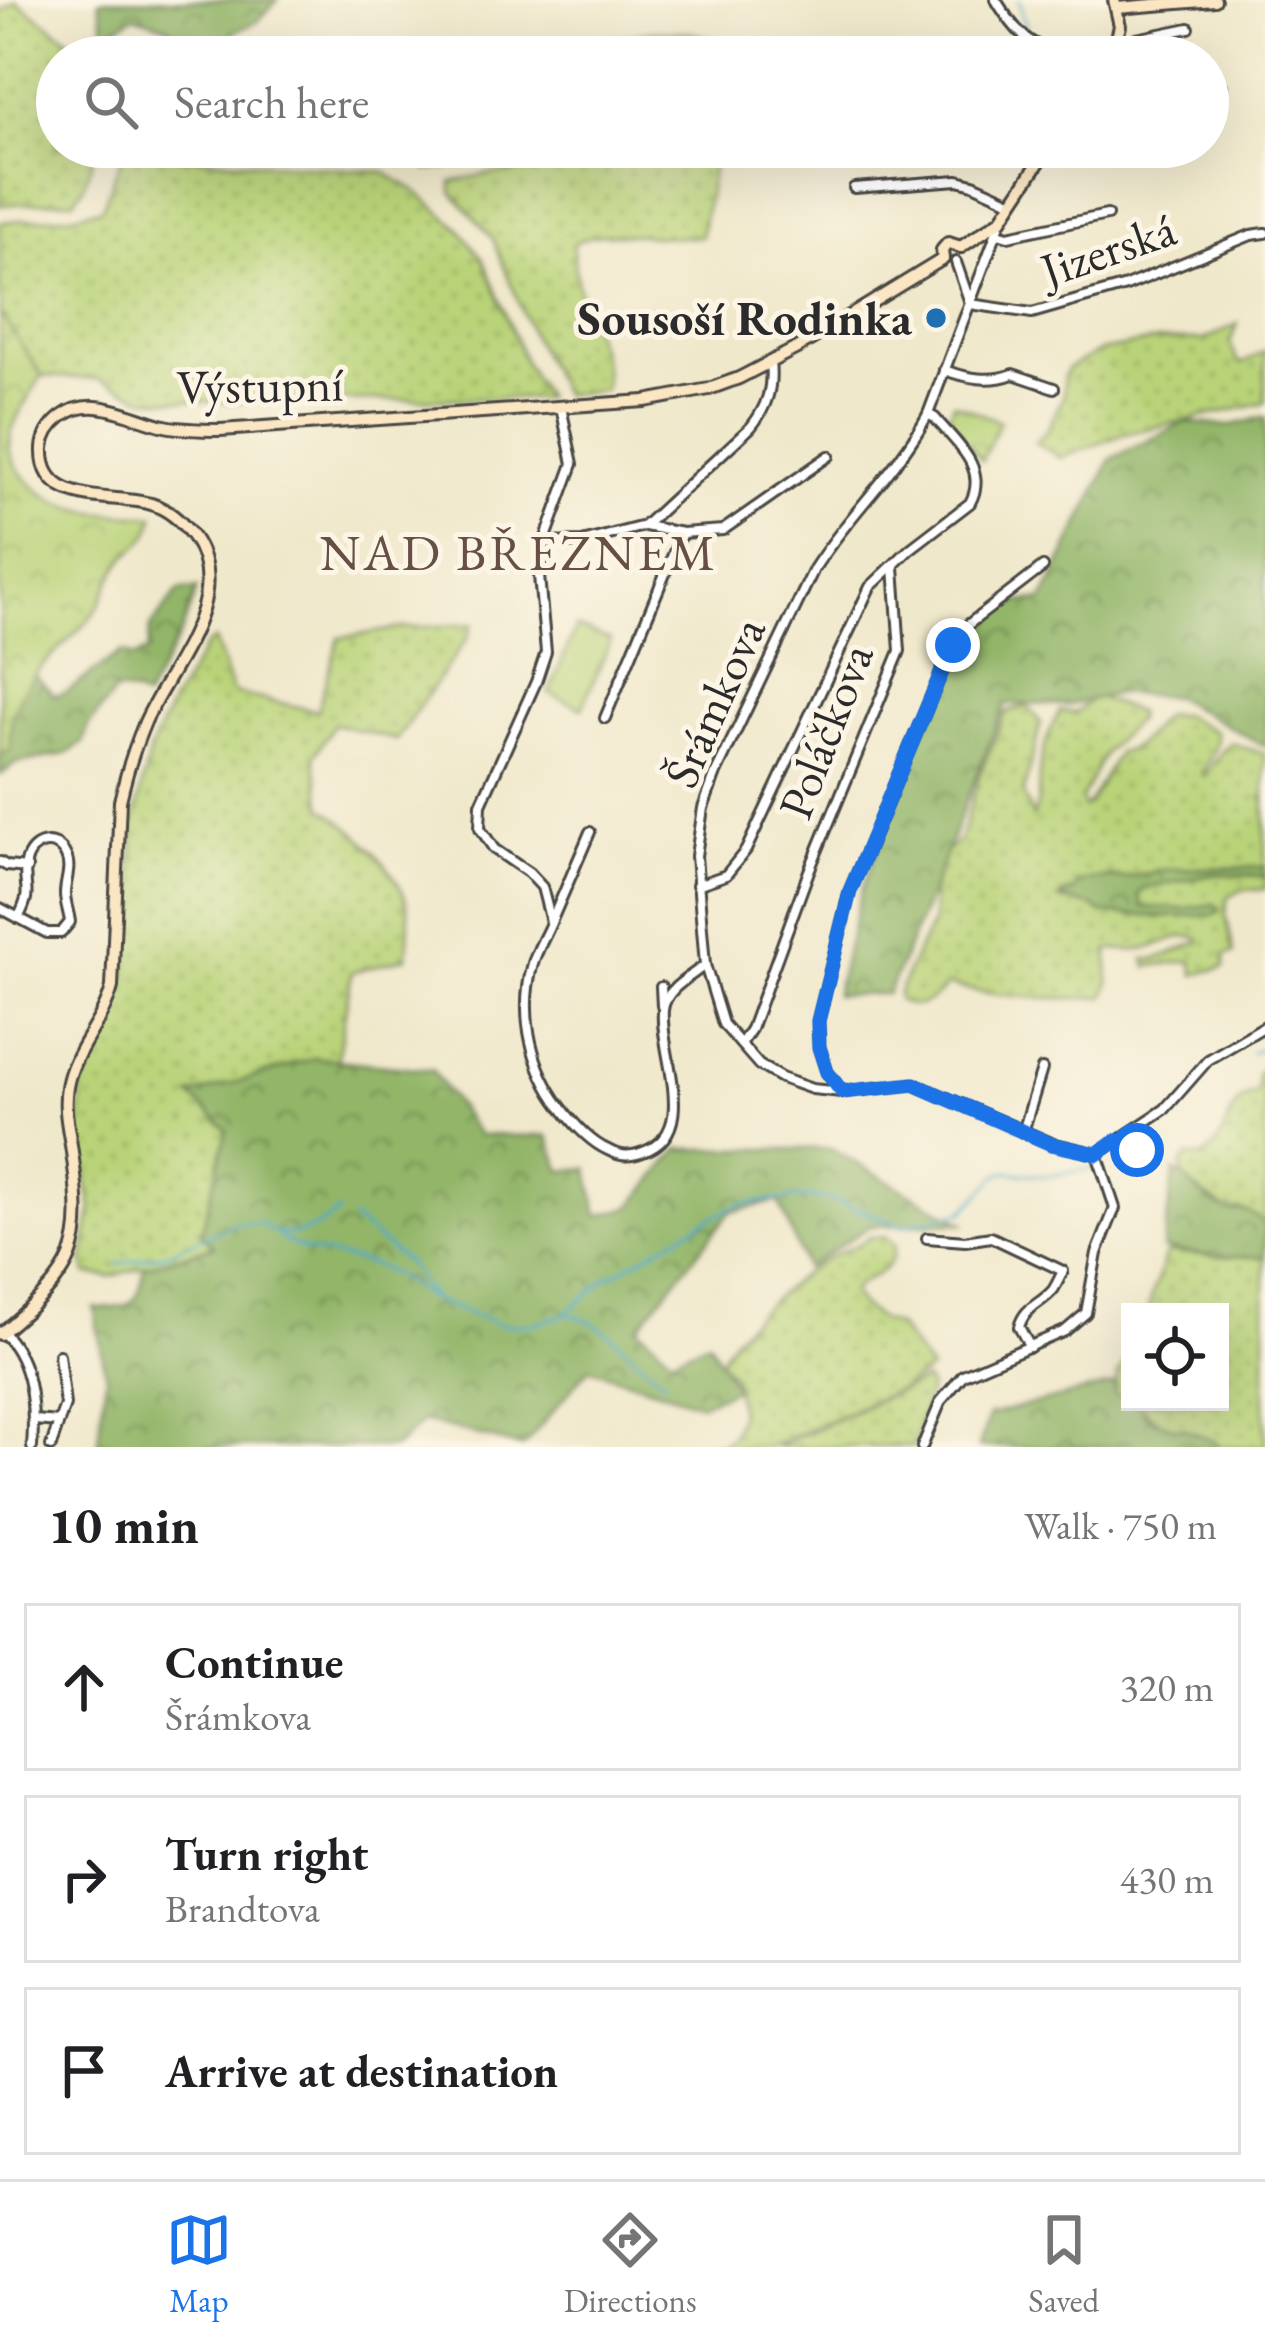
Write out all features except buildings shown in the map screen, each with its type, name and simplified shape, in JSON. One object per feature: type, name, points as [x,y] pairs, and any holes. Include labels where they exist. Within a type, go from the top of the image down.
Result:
[{"type":"street","points":[[996,0],[1022,36]]},
{"type":"street","points":[[1118,36],[1116,4],[1215,0]]},
{"type":"street","points":[[1164,36],[1189,28]]},
{"type":"street","points":[[1035,168],[999,226],[1008,236],[1107,215]]},
{"type":"street","points":[[854,188],[958,180],[1013,202]]},
{"type":"street","name":"Výstupní","points":[[1,1332],[60,1279],[77,1242],[79,1206],[66,1091],[75,1060],[112,987],[120,801],[146,721],[199,622],[207,587],[198,544],[162,508],[80,495],[59,485],[43,452],[52,424],[86,406],[192,430],[676,397],[709,389],[770,362],[950,260],[942,250],[944,245],[953,242],[961,247],[999,226]]},
{"type":"street","name":"Šrámkova","points":[[999,226],[928,414],[913,442],[833,539],[805,587],[706,800],[699,831],[697,885],[706,965],[723,1024],[760,1065],[812,1089],[842,1092],[914,1084],[1051,1144],[1097,1154]]},
{"type":"street","name":"Jizerská","points":[[970,304],[1032,313],[1126,286],[1265,233]]},
{"type":"street","points":[[950,260],[970,304]]},
{"type":"street","points":[[644,526],[764,411],[772,376],[770,362]]},
{"type":"street","points":[[944,370],[968,379],[1012,374],[1054,388]]},
{"type":"street","points":[[551,923],[542,886],[494,849],[480,827],[481,804],[546,652],[539,576],[544,543],[573,464],[561,406]]},
{"type":"street","points":[[697,885],[726,875],[746,850],[870,587],[970,503],[975,493],[977,476],[970,459],[928,414]]},
{"type":"street","points":[[544,543],[582,542],[644,526],[682,533],[723,530],[829,456]]},
{"type":"street","points":[[605,718],[682,533]]},
{"type":"street","name":"Poláčkova","points":[[741,1044],[751,1029],[809,871],[900,651],[894,566]]},
{"type":"street","points":[[842,1092],[827,1072],[818,1021],[850,891],[953,645],[965,626],[1043,567]]},
{"type":"street","points":[[590,832],[532,967],[529,1035],[536,1064],[567,1115],[594,1142],[629,1157],[664,1140],[673,1122],[662,987]]},
{"type":"street","points":[[0,908],[18,918],[47,933],[61,932],[70,922],[65,896],[69,864],[65,851],[52,842],[42,842],[26,860],[28,900],[18,918]]},
{"type":"street","points":[[0,862],[27,868]]},
{"type":"street","points":[[662,1008],[673,989],[706,965]]},
{"type":"street","points":[[713,1030],[723,1024]]},
{"type":"street","points":[[922,1447],[941,1401],[963,1375],[1065,1331],[1086,1313],[1097,1253],[1115,1208],[1097,1154],[1165,1109],[1208,1060],[1265,1026]]},
{"type":"street","points":[[1023,1132],[1042,1069]]},
{"type":"street","points":[[1117,1140],[1146,1150],[1153,1140],[1134,1129]]},
{"type":"street","points":[[928,1238],[991,1237],[1063,1271],[1055,1288],[1021,1318],[1019,1327],[1030,1347]]},
{"type":"street","points":[[1,1332],[24,1364],[34,1420],[32,1447]]},
{"type":"street","points":[[51,1446],[65,1405],[59,1355]]},
{"type":"street","points":[[34,1420],[59,1422]]},
{"type":"green space","points":[[99,0],[278,0],[257,22],[233,36],[172,36],[170,28],[135,16],[105,34]]},
{"type":"green space","points":[[16,1],[65,36],[36,36],[36,168],[90,168],[74,200],[0,205],[0,12]]},
{"type":"green space","points":[[650,31],[703,36],[624,36]]},
{"type":"green space","points":[[118,168],[383,172],[416,191],[460,229],[484,261],[526,365],[545,398],[217,402],[145,398],[100,379],[42,376],[0,313],[0,222],[102,208]]},
{"type":"green space","points":[[553,168],[713,168],[701,236],[598,235],[573,245],[580,295],[601,354],[604,390],[563,395],[531,333],[493,239],[452,192],[452,182]]},
{"type":"green space","points":[[0,313],[42,376],[11,434],[11,452],[20,471],[37,489],[67,505],[101,513],[154,516],[147,536],[118,567],[95,611],[24,690],[11,726],[10,749],[0,756]]},
{"type":"green space","points":[[1238,324],[1230,343],[1238,362],[1265,351],[1265,403],[1124,434],[1061,458],[1035,442],[1047,431],[1063,397],[1067,369],[1101,351],[1159,340],[1204,340]]},
{"type":"green space","points":[[953,403],[1000,421],[982,460],[947,420]]},
{"type":"green space","points":[[1265,417],[1265,746],[1174,697],[1118,693],[1069,705],[1006,704],[887,994],[835,995],[862,889],[921,732],[982,628],[1012,602],[1043,600],[1111,459],[1185,422],[1229,426]]},
{"type":"green space","points":[[197,589],[182,630],[145,699],[116,691],[88,726],[83,743],[66,754],[17,763],[0,775],[0,678],[33,673],[55,696],[68,691],[122,652],[134,658],[148,651],[150,628],[179,590]]},
{"type":"green space","points":[[472,624],[468,637],[396,740],[334,724],[314,756],[323,808],[374,852],[404,896],[409,915],[407,957],[352,972],[337,1060],[315,1058],[192,1096],[227,1129],[202,1233],[214,1246],[110,1277],[86,1274],[83,1261],[92,1209],[79,1142],[82,1089],[125,981],[133,825],[150,750],[206,645],[214,640],[233,693],[317,711],[339,638]]},
{"type":"green space","points":[[576,627],[611,640],[582,708],[549,693]]},
{"type":"green space","points":[[1097,697],[1137,712],[1136,720],[1104,753],[1081,800],[1084,807],[1118,752],[1138,744],[1165,715],[1183,715],[1215,732],[1216,743],[1204,776],[1231,743],[1265,754],[1265,867],[1109,876],[1062,895],[1062,901],[1093,906],[1101,913],[1163,917],[1215,904],[1183,909],[1143,907],[1139,896],[1143,889],[1216,874],[1265,876],[1265,889],[1242,890],[1227,898],[1234,953],[1225,955],[1225,967],[1195,975],[1192,961],[1147,966],[1145,959],[1200,942],[1181,937],[1146,949],[1108,951],[1109,984],[1104,997],[1025,997],[948,985],[920,1005],[899,1001],[908,970],[933,921],[935,881],[947,851],[963,832],[978,778],[1006,713],[1027,706],[1041,723],[1023,794],[1033,817],[1043,753],[1056,718],[1060,711],[1076,713]]},
{"type":"green space","points":[[1265,867],[1265,876],[1216,874],[1143,889],[1139,896],[1143,907],[1183,909],[1215,904],[1220,911],[1213,915],[1101,913],[1095,907],[1059,898],[1079,883],[1096,879],[1171,869]]},
{"type":"green space","points":[[315,1058],[432,1070],[478,1135],[548,1136],[562,1171],[588,1168],[598,1216],[631,1207],[679,1149],[831,1149],[963,1223],[870,1226],[805,1268],[779,1201],[730,1212],[638,1327],[672,1358],[708,1341],[736,1388],[701,1404],[589,1368],[523,1447],[423,1421],[395,1447],[97,1447],[106,1377],[94,1308],[131,1302],[140,1289],[144,1267],[214,1246],[201,1233],[227,1130],[191,1096]]},
{"type":"green space","points":[[1265,1066],[1265,1226],[1240,1210],[1228,1211],[1184,1181],[1181,1164],[1189,1156],[1203,1158],[1215,1146],[1235,1106],[1258,1092],[1258,1074]]},
{"type":"green space","points":[[1174,1171],[1218,1206],[1248,1212],[1260,1220],[1265,1226],[1265,1257],[1163,1249]]},
{"type":"green space","points":[[870,1237],[886,1237],[894,1245],[894,1254],[886,1267],[853,1289],[853,1295],[880,1320],[897,1326],[930,1370],[902,1388],[768,1447],[700,1447],[732,1436],[739,1415],[734,1377],[720,1362],[735,1337],[802,1275]]},
{"type":"green space","points":[[1166,1254],[1265,1257],[1265,1447],[1220,1447],[1145,1411],[1229,1411],[1229,1303],[1150,1303]]},
{"type":"green space","points":[[1121,1369],[1121,1397],[1114,1394]]},
{"type":"green space","points":[[925,1380],[930,1388],[913,1447],[776,1447]]},
{"type":"green space","points":[[1114,1384],[1121,1411],[1144,1411],[1220,1447],[979,1447],[989,1415]]},
{"type":"waterway","points":[[1019,0],[1026,27]]},
{"type":"waterway","points":[[1252,1053],[1265,1045]]},
{"type":"waterway","points":[[353,1219],[406,1262],[434,1301],[502,1325],[531,1324],[564,1315],[607,1278],[740,1204],[808,1197],[836,1201],[901,1226],[963,1212],[1006,1172],[1047,1176],[1097,1168]]},
{"type":"waterway","points":[[119,1264],[166,1254],[235,1223],[260,1223],[275,1233],[295,1234],[339,1212]]},
{"type":"waterway","points":[[278,1236],[308,1250],[381,1268],[433,1300]]},
{"type":"waterway","points":[[569,1315],[596,1324],[665,1381]]},
{"type":"place","name":"Sousoší Rodinka","points":[[936,318]]},
{"type":"district","name":"NAD BŘEZNEM","points":[[519,552]]},
{"type":"route","points":[[953,645],[850,891],[818,1021],[827,1072],[842,1092],[914,1084],[1051,1144],[1097,1154],[1117,1140],[1137,1150]]}]
